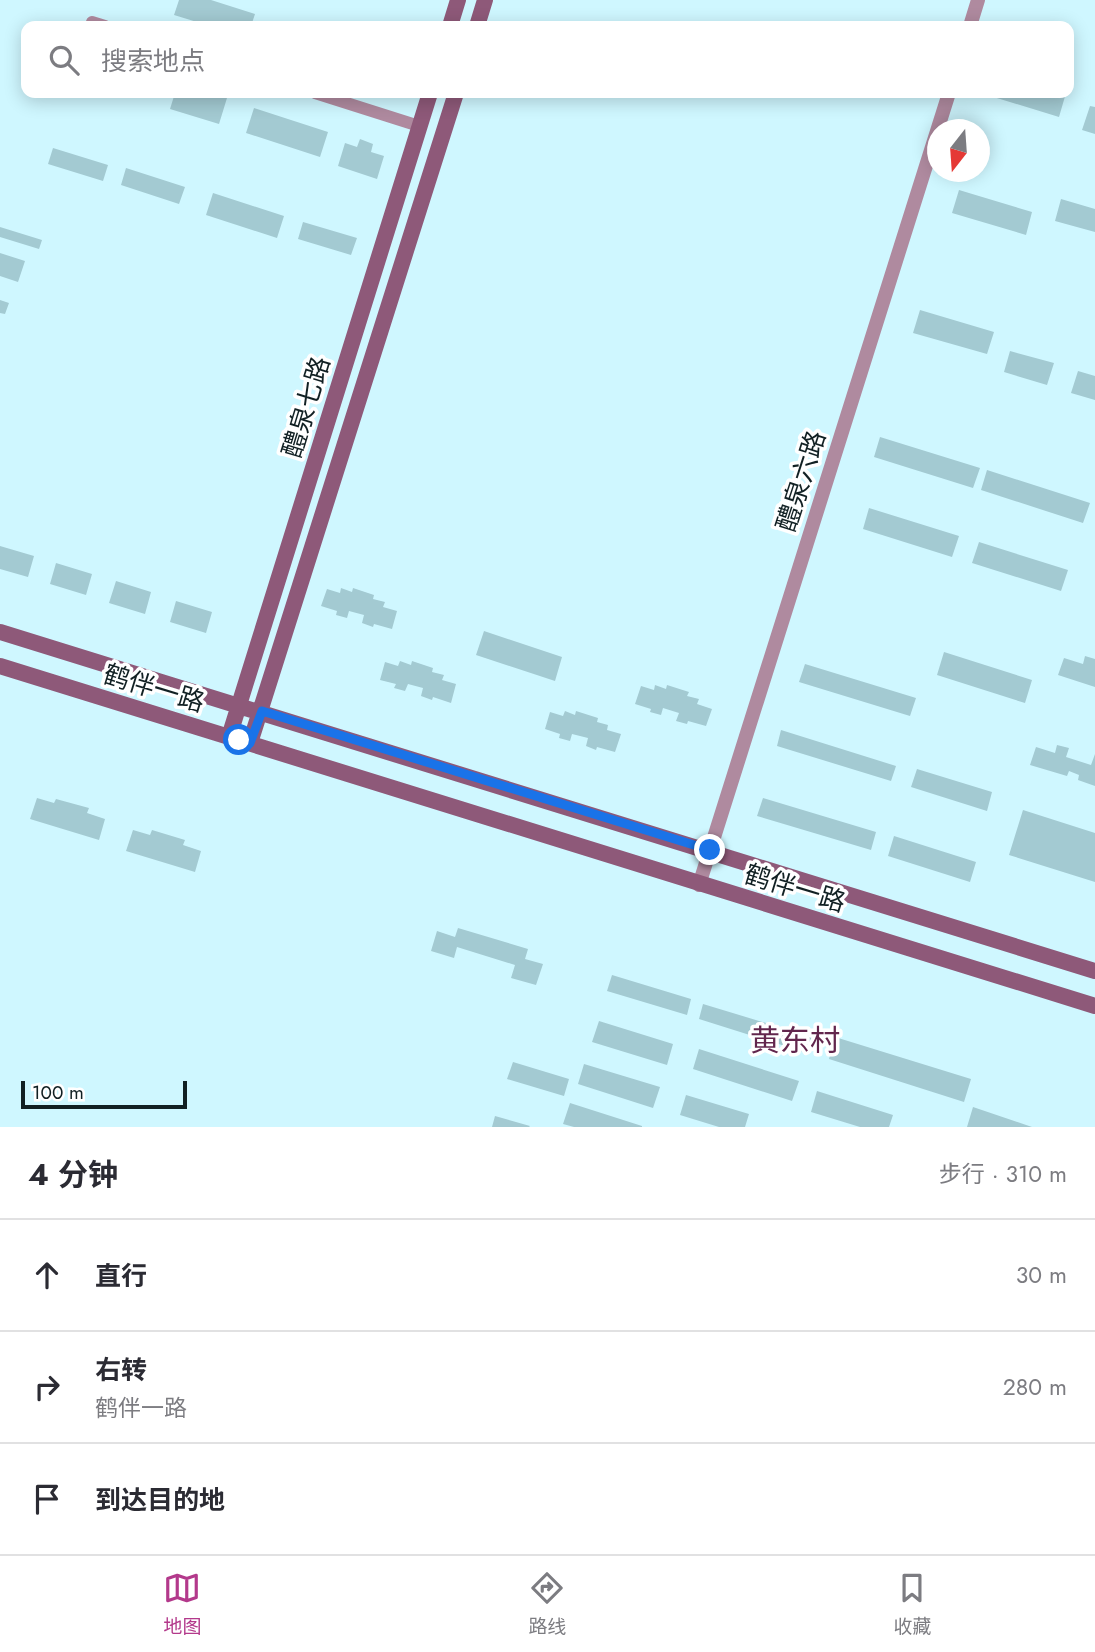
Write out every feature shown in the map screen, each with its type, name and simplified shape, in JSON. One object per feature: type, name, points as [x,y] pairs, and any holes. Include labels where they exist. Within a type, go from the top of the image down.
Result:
[{"type":"main road","points":[[452,21],[458,0]]},
{"type":"main road","points":[[479,21],[485,0]]},
{"type":"main road","name":"醴泉七路","points":[[229,737],[428,98]]},
{"type":"main road","points":[[250,743],[454,98]]},
{"type":"main road","name":"鹤伴一路","points":[[0,632],[1095,971]]},
{"type":"main road","name":"鹤伴一路","points":[[0,666],[1095,1006]]},
{"type":"street","points":[[972,21],[978,0]]},
{"type":"street","points":[[331,98],[419,126]]},
{"type":"street","name":"醴泉六路","points":[[699,885],[947,98]]},
{"type":"building","points":[[179,0],[211,0],[255,14],[253,21],[194,21],[174,15]]},
{"type":"building","points":[[173,98],[227,98],[219,124],[170,109]]},
{"type":"building","points":[[997,98],[1065,98],[1059,117]]},
{"type":"building","points":[[1090,106],[1095,107],[1095,134],[1082,130]]},
{"type":"building","points":[[254,108],[328,132],[320,157],[246,133]]},
{"type":"building","points":[[360,139],[373,144],[371,152],[384,156],[377,179],[338,166],[345,143],[357,147]]},
{"type":"building","points":[[53,148],[108,165],[103,181],[48,164]]},
{"type":"building","points":[[126,168],[185,187],[179,204],[121,185]]},
{"type":"building","points":[[959,190],[1032,212],[1026,235],[952,213]]},
{"type":"building","points":[[213,193],[284,216],[277,238],[206,215]]},
{"type":"building","points":[[1061,199],[1095,209],[1095,232],[1055,221]]},
{"type":"building","points":[[303,222],[357,238],[351,255],[298,239]]},
{"type":"building","points":[[0,227],[42,240],[39,249],[0,237]]},
{"type":"building","points":[[0,253],[25,261],[18,282],[0,276]]},
{"type":"building","points":[[0,300],[9,303],[5,314],[0,313]]},
{"type":"building","points":[[920,310],[994,332],[987,354],[913,333]]},
{"type":"building","points":[[1010,351],[1054,363],[1047,385],[1004,372]]},
{"type":"building","points":[[1078,371],[1095,376],[1095,400],[1071,393]]},
{"type":"building","points":[[880,437],[980,468],[973,488],[874,457]]},
{"type":"building","points":[[987,470],[1090,503],[1083,523],[981,490]]},
{"type":"building","points":[[869,508],[959,536],[952,557],[863,529]]},
{"type":"building","points":[[979,542],[1068,570],[1061,591],[972,563]]},
{"type":"building","points":[[0,546],[34,556],[28,577],[0,569]]},
{"type":"building","points":[[56,563],[92,574],[86,595],[50,584]]},
{"type":"building","points":[[116,581],[151,592],[145,614],[109,603]]},
{"type":"building","points":[[341,588],[352,592],[353,588],[374,595],[373,599],[385,602],[383,607],[397,611],[392,629],[362,623],[364,615],[349,611],[347,618],[336,615],[337,611],[321,606],[327,589],[340,593]]},
{"type":"building","points":[[176,601],[212,612],[206,633],[170,622]]},
{"type":"building","points":[[484,631],[562,657],[555,681],[476,655]]},
{"type":"building","points":[[944,652],[1032,680],[1025,703],[937,675]]},
{"type":"building","points":[[1085,656],[1095,659],[1095,687],[1058,675],[1064,658],[1083,664]]},
{"type":"building","points":[[400,661],[411,665],[412,661],[433,668],[432,672],[444,675],[442,680],[456,684],[451,703],[421,696],[423,688],[408,684],[405,691],[394,688],[396,684],[380,680],[385,662],[398,666]]},
{"type":"building","points":[[805,664],[916,698],[910,716],[799,682]]},
{"type":"building","points":[[655,685],[666,689],[667,685],[689,692],[687,696],[699,699],[697,704],[712,709],[706,726],[676,721],[679,713],[663,708],[661,715],[635,704],[641,686],[654,690]]},
{"type":"building","points":[[565,711],[575,715],[576,711],[598,718],[597,722],[608,725],[607,730],[621,734],[615,752],[586,746],[588,738],[572,734],[570,741],[545,729],[550,712],[563,716]]},
{"type":"building","points":[[781,730],[896,766],[891,781],[777,746]]},
{"type":"building","points":[[1057,745],[1069,748],[1066,757],[1091,765],[1095,754],[1095,786],[1078,780],[1079,775],[1069,771],[1067,776],[1030,765],[1036,747],[1055,753]]},
{"type":"building","points":[[917,769],[992,792],[987,811],[911,787]]},
{"type":"building","points":[[37,798],[54,803],[56,799],[89,808],[87,813],[105,819],[99,840],[30,819]]},
{"type":"building","points":[[763,798],[876,832],[871,850],[757,816]]},
{"type":"building","points":[[1023,810],[1095,833],[1095,882],[1009,855]]},
{"type":"building","points":[[133,830],[150,835],[152,830],[185,840],[183,845],[201,851],[195,872],[126,851]]},
{"type":"building","points":[[894,836],[976,862],[970,882],[888,856]]},
{"type":"building","points":[[458,928],[528,949],[525,959],[543,964],[536,985],[511,978],[515,965],[457,947],[454,958],[431,951],[437,931],[455,937]]},
{"type":"building","points":[[612,975],[691,999],[687,1015],[607,991]]},
{"type":"building","points":[[703,1004],[812,1037],[807,1053],[699,1019]]},
{"type":"building","points":[[599,1021],[673,1044],[667,1065],[592,1042]]},
{"type":"building","points":[[835,1037],[971,1079],[964,1102],[829,1059]]},
{"type":"building","points":[[699,1049],[799,1081],[792,1101],[693,1069]]},
{"type":"building","points":[[513,1062],[569,1079],[564,1096],[507,1079]]},
{"type":"building","points":[[584,1064],[660,1087],[653,1108],[578,1084]]},
{"type":"building","points":[[817,1091],[893,1115],[889,1127],[860,1127],[811,1112]]},
{"type":"building","points":[[686,1095],[749,1114],[745,1127],[719,1127],[680,1115]]},
{"type":"building","points":[[570,1103],[642,1127],[574,1127],[563,1124]]},
{"type":"building","points":[[973,1107],[1032,1127],[967,1127]]},
{"type":"building","points":[[495,1116],[530,1126],[492,1127]]},
{"type":"district","name":"黄东村","points":[[795,1041]]},
{"type":"route","points":[[239,740],[250,743],[262,711],[710,850]]}]
